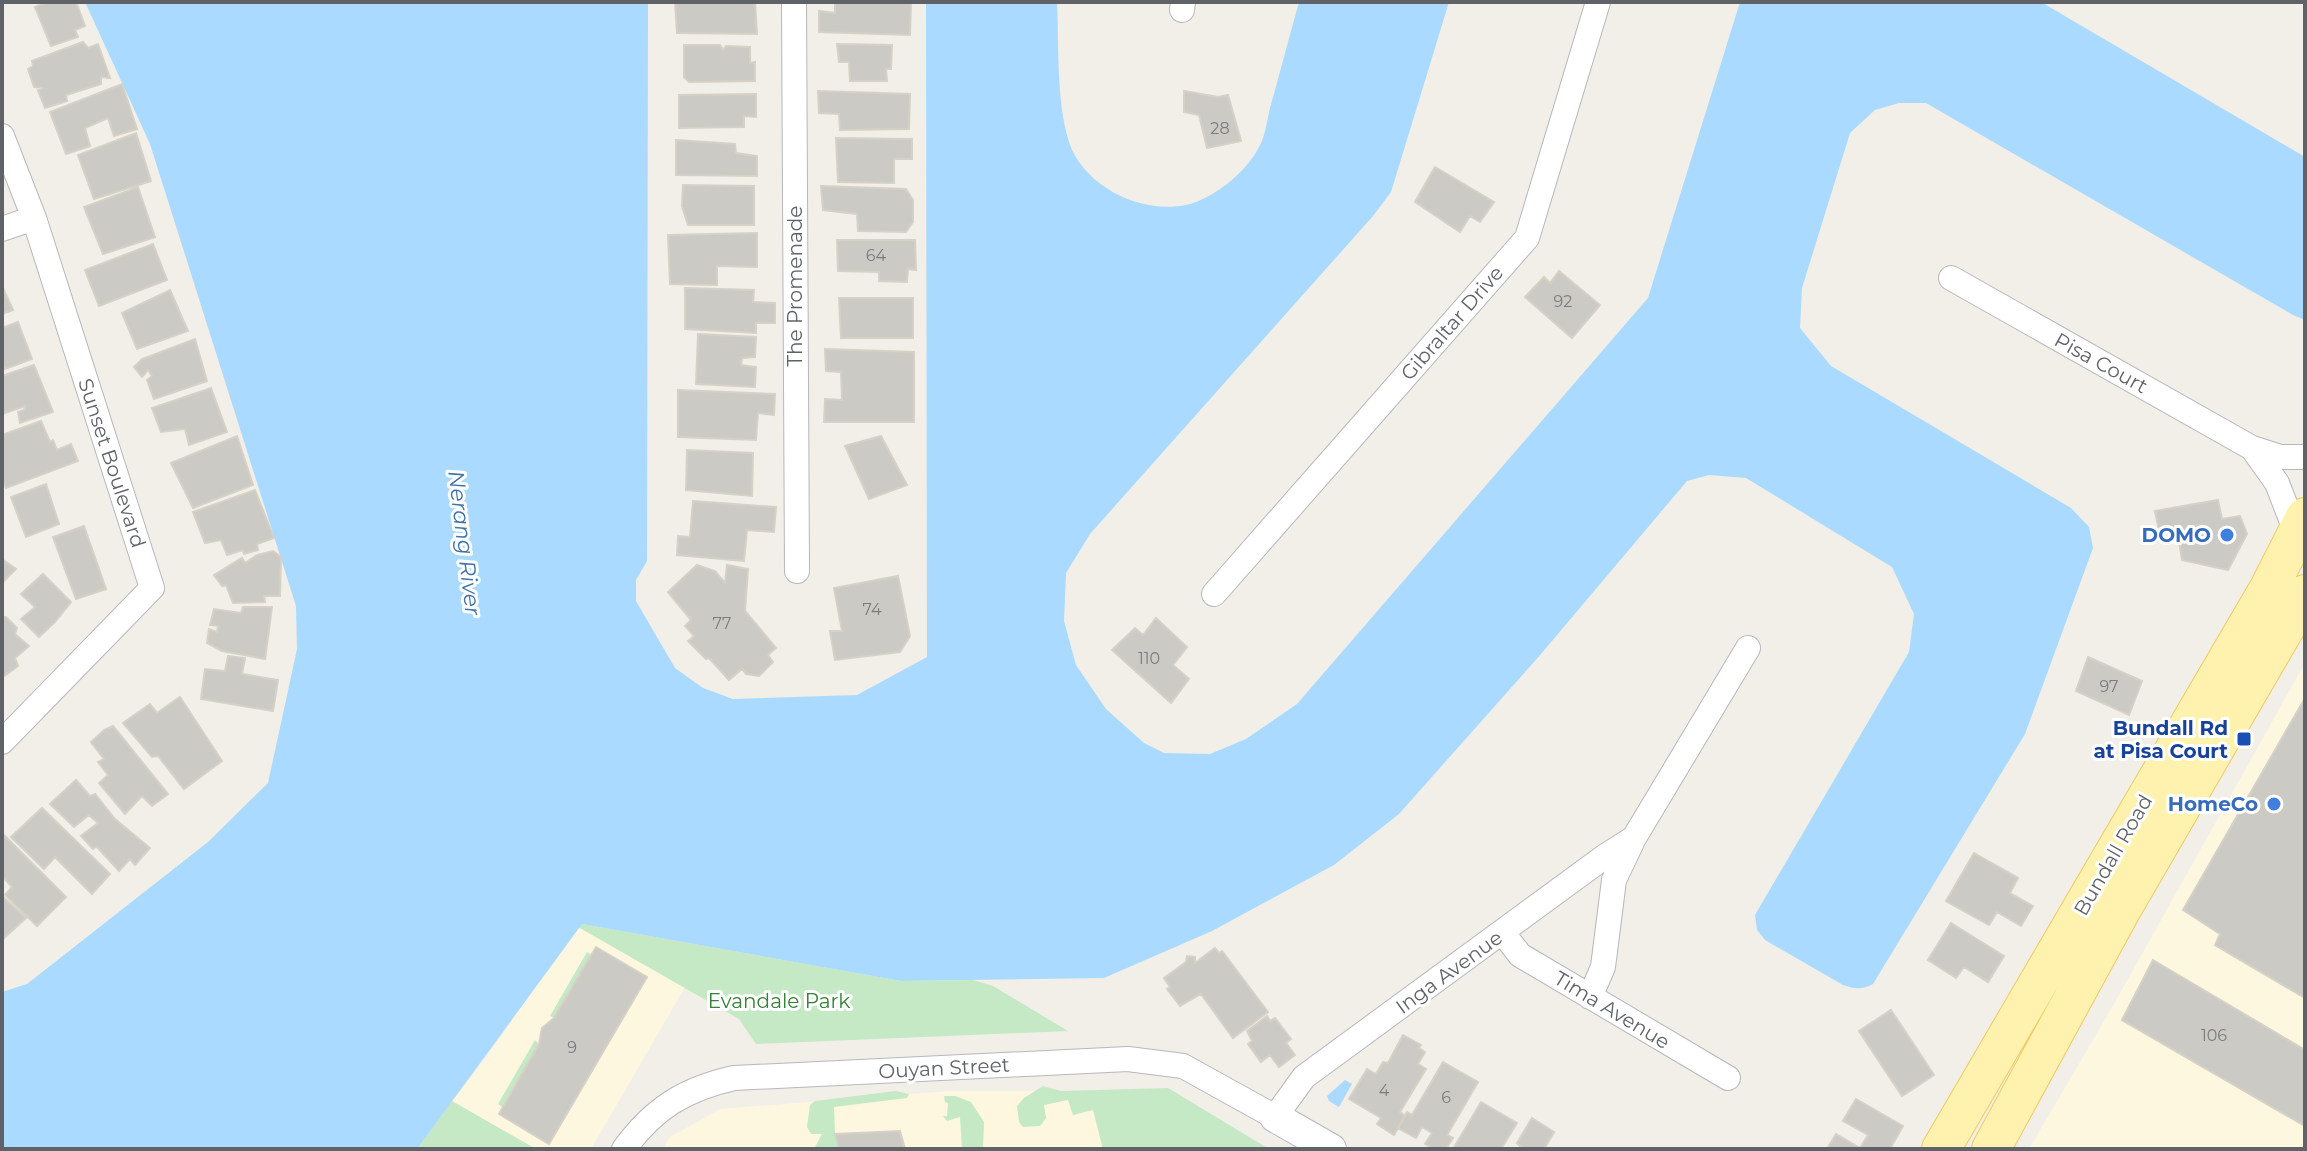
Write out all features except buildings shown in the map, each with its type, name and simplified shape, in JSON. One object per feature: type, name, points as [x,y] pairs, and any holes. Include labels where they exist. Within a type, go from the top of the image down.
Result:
[{"type":"main road","name":"Bundall Road","points":[[1941,1149],[2245,629],[2301,526]]},
{"type":"main road","name":"Bundall Road","points":[[1991,1149],[2122,909],[2305,594]]},
{"type":"street","name":"The Promenade","points":[[794,2],[797,571]]},
{"type":"street","name":"Gibraltar Drive","points":[[1214,594],[1527,238],[1598,2]]},
{"type":"street","name":"Sunset Boulevard","points":[[2,136],[34,218],[152,588],[2,742]]},
{"type":"street","points":[[2,229],[34,218]]},
{"type":"street","name":"Pisa Court","points":[[1951,278],[2252,448],[2280,457],[2305,457]]},
{"type":"street","name":"Pisa Court","points":[[2252,448],[2277,483],[2301,526]]},
{"type":"street","name":"Inga Avenue","points":[[1590,997],[1603,967],[1614,880],[1634,838],[1748,648]]},
{"type":"street","name":"Inga Avenue","points":[[1275,1117],[1304,1077],[1634,838]]},
{"type":"street","name":"Tima Avenue","points":[[1503,933],[1520,955],[1728,1078]]},
{"type":"street","name":"Ouyan Street","points":[[624,1149],[640,1127],[677,1098],[704,1085],[747,1078],[1128,1059],[1183,1066],[1275,1117]]},
{"type":"street","points":[[1275,1117],[1331,1149]]},
{"type":"shaded area","points":[[2305,663],[2305,1149],[2029,1149],[2114,1004]]},
{"type":"shaded area","points":[[578,926],[685,987],[591,1149],[536,1149],[452,1101]]},
{"type":"shaded area","points":[[950,1091],[1089,1091],[1103,1149],[663,1149],[670,1137],[720,1109]]},
{"type":"green space","name":"Evandale Park","points":[[582,924],[901,981],[973,980],[993,986],[1068,1031],[756,1044],[739,1019],[578,927]]},
{"type":"green space","points":[[587,952],[592,955],[554,1018],[550,1016]]},
{"type":"green space","points":[[535,1040],[539,1044],[502,1107],[498,1104]]},
{"type":"green space","points":[[1043,1086],[1061,1091],[1168,1088],[1269,1149],[1103,1149],[1093,1110],[1073,1115],[1068,1100],[1044,1105],[1046,1118],[1040,1126],[1023,1127],[1019,1122],[1017,1106]]},
{"type":"green space","points":[[896,1091],[909,1094],[907,1098],[834,1107],[839,1149],[814,1149],[822,1134],[811,1134],[807,1127],[810,1105],[815,1101]]},
{"type":"green space","points":[[944,1096],[971,1102],[984,1122],[983,1149],[962,1149],[960,1117],[947,1121],[943,1116],[947,1116],[948,1103]]},
{"type":"green space","points":[[452,1101],[536,1149],[417,1149]]},
{"type":"water","name":"Nerang River","points":[[85,2],[648,2],[647,561],[636,580],[636,601],[675,668],[703,688],[733,699],[857,695],[927,657],[926,2],[1057,2],[1062,108],[1069,142],[1078,160],[1090,175],[1125,198],[1166,207],[1186,205],[1213,194],[1248,164],[1264,135],[1299,2],[1449,2],[1391,192],[1090,534],[1066,573],[1064,621],[1076,665],[1106,709],[1144,743],[1164,753],[1210,754],[1246,739],[1297,704],[1648,298],[1740,2],[2041,2],[2305,157],[2305,320],[1926,103],[1899,103],[1875,110],[1850,133],[1802,288],[1800,328],[1831,366],[2071,508],[2089,527],[2093,548],[2025,734],[1869,986],[1858,988],[1843,985],[1765,940],[1757,930],[1755,915],[1909,652],[1914,614],[1892,567],[1746,478],[1709,475],[1687,481],[1541,654],[1399,814],[1334,865],[1212,931],[1104,978],[901,981],[582,924],[417,1149],[2,1149],[2,992],[27,984],[208,842],[268,783],[297,649],[296,606],[150,144]]},
{"type":"water","points":[[1345,1080],[1352,1084],[1339,1107],[1327,1096]]},
{"type":"place","name":"DOMO","points":[[2227,535]]},
{"type":"place","name":"Bundall Rd at Pisa Court","points":[[2244,739]]},
{"type":"place","name":"HomeCo","points":[[2274,804]]}]
